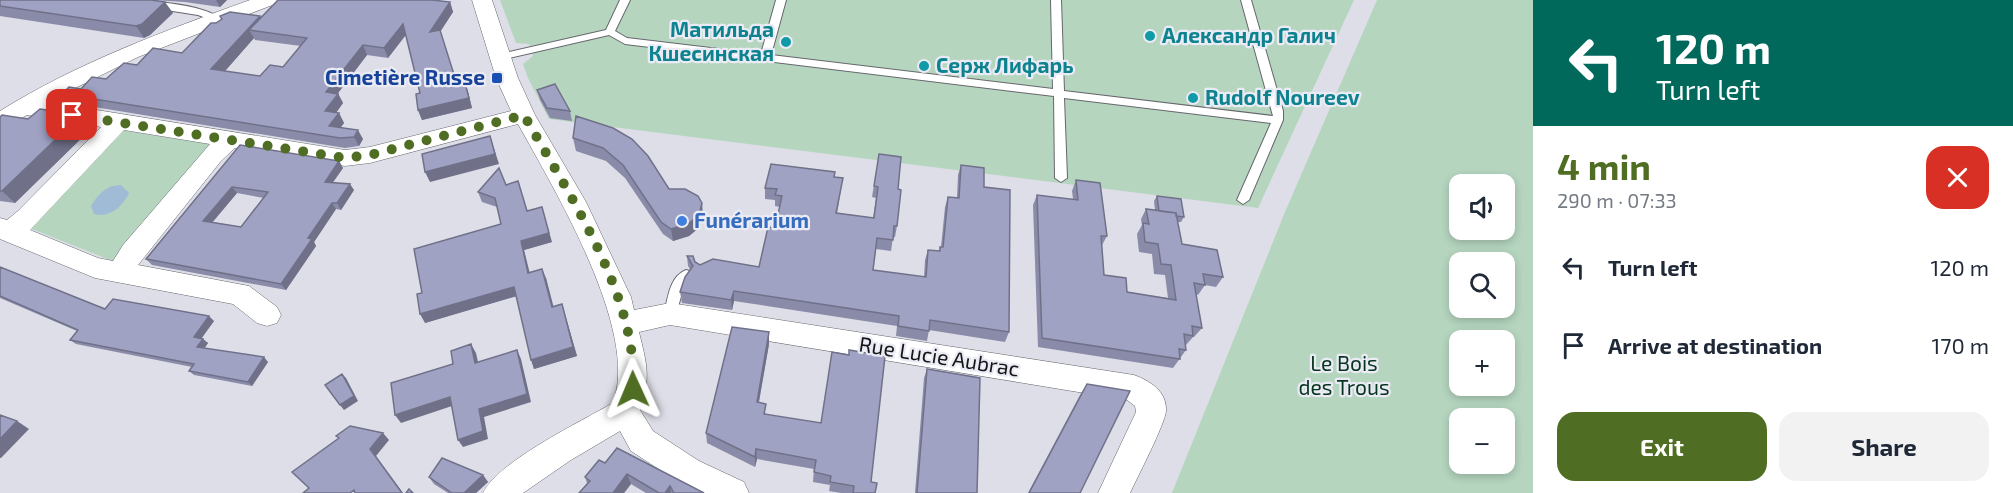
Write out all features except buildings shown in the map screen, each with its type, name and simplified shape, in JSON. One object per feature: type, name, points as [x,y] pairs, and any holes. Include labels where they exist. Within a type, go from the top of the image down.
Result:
[{"type":"street","points":[[0,121],[21,106],[121,57],[213,24],[268,0]]},
{"type":"street","points":[[482,0],[507,78],[524,115],[574,202],[618,297],[634,370],[633,389],[625,412],[558,449],[499,493]]},
{"type":"street","points":[[21,106],[118,123],[357,157],[524,115]]},
{"type":"street","points":[[5,230],[27,218],[118,123]]},
{"type":"street","points":[[119,273],[132,252],[213,155],[230,140]]},
{"type":"street","points":[[5,230],[95,268],[240,294],[267,315]]},
{"type":"street","name":"Rue Lucie Aubrac","points":[[625,323],[680,316],[1140,390],[1149,399],[1151,412],[1114,493]]},
{"type":"street","points":[[625,412],[642,441],[688,471],[733,493]]},
{"type":"lane","points":[[122,0],[200,12],[213,24]]},
{"type":"lane","points":[[610,32],[625,0]]},
{"type":"lane","points":[[765,58],[781,0]]},
{"type":"lane","points":[[1056,0],[1061,178]]},
{"type":"lane","points":[[1243,200],[1278,120],[1278,111],[1246,0]]},
{"type":"lane","points":[[500,57],[610,32],[626,41],[1278,120]]},
{"type":"lane","points":[[680,316],[678,284],[686,275]]},
{"type":"green space","points":[[500,0],[1354,0],[1258,208],[549,119],[523,64],[533,56],[529,44],[516,43]]},
{"type":"green space","name":"Le Bois des Trous","points":[[1377,0],[1533,0],[1533,493],[1172,493],[1285,212]]},
{"type":"green space","points":[[120,130],[215,145],[115,262],[27,227]]},
{"type":"water","points":[[121,185],[129,193],[123,203],[110,213],[94,214],[91,206],[100,194],[107,188]]},
{"type":"place","name":"Александр Галич","points":[[1150,36]]},
{"type":"place","name":"Матильда Кшесинская","points":[[786,42]]},
{"type":"place","name":"Серж Лифарь","points":[[924,66]]},
{"type":"place","name":"Cimetière Russe","points":[[497,78]]},
{"type":"place","name":"Rudolf Noureev","points":[[1193,98]]},
{"type":"place","name":"Funérarium","points":[[682,221]]},
{"type":"route","points":[[72,115],[345,158],[370,155],[524,115],[574,202],[618,297],[630,344],[634,370],[633,389]]}]
